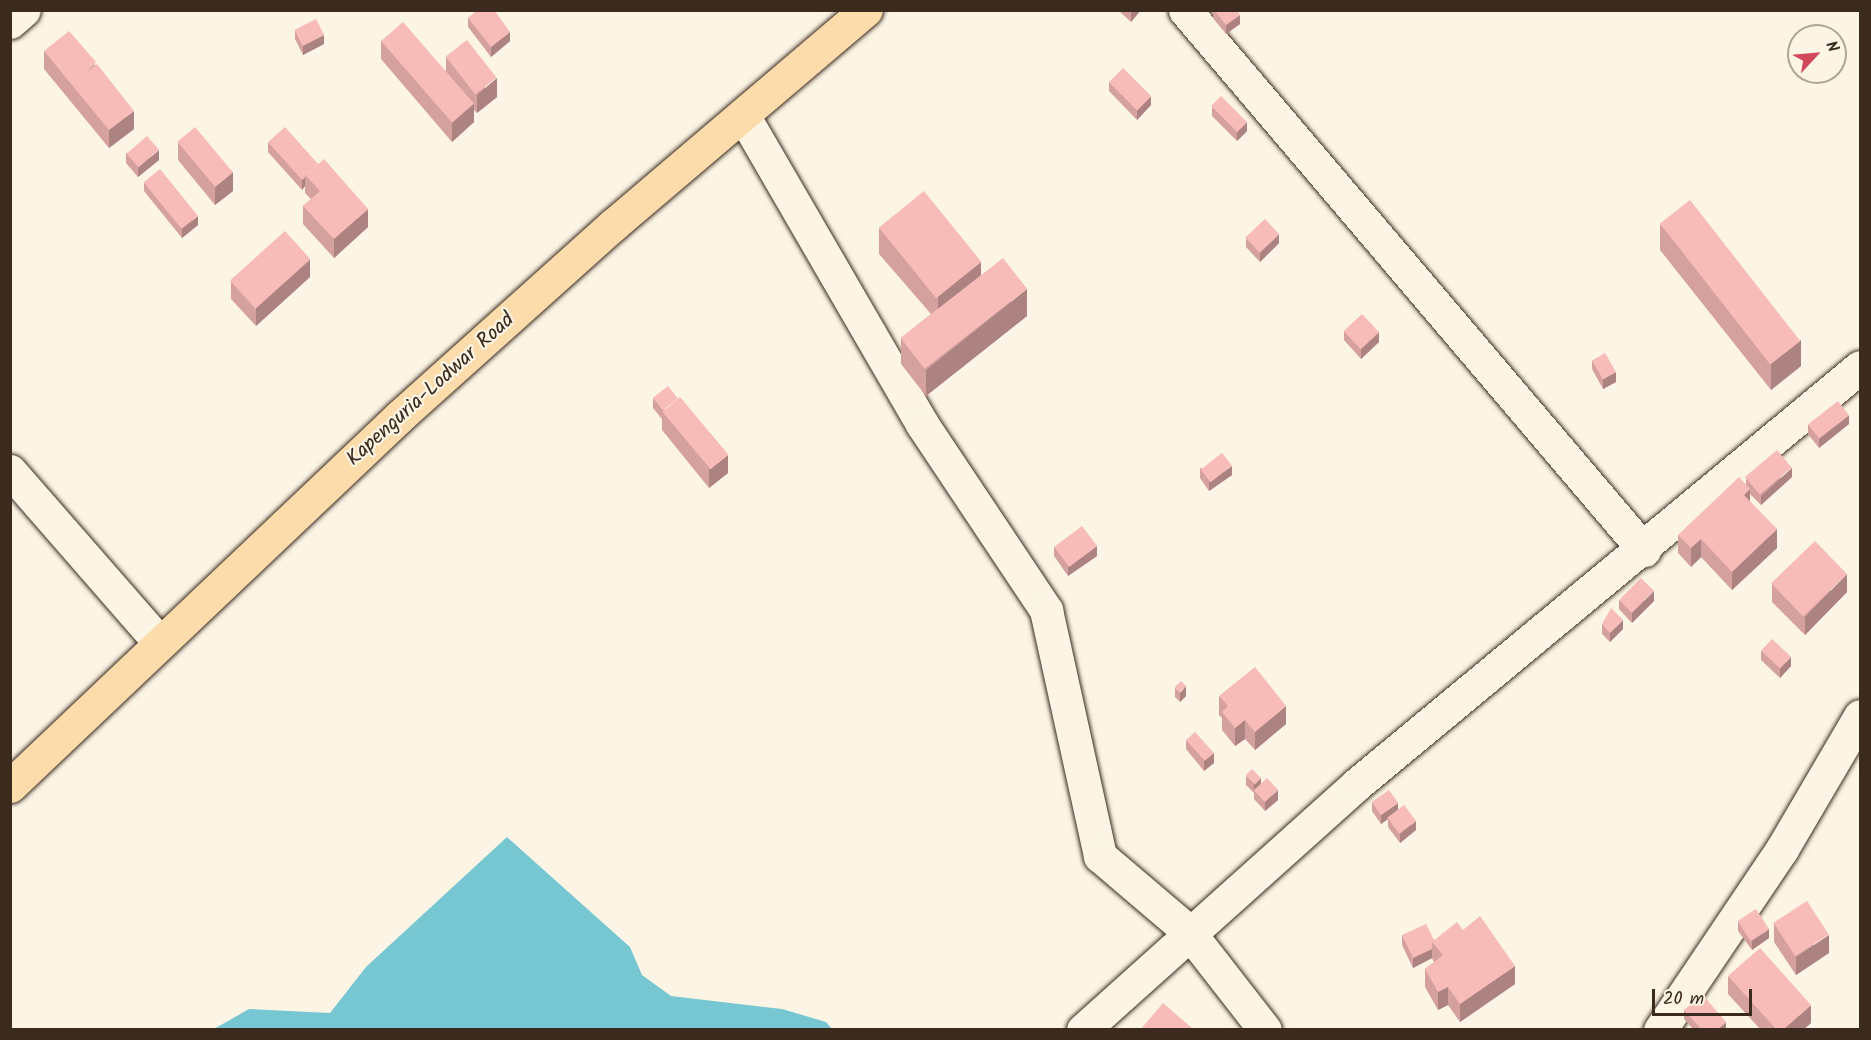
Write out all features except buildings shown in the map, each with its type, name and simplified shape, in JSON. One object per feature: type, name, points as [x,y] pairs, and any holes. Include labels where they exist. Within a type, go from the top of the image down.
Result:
[{"type":"highway","name":"Kapenguria-Lodwar Road","points":[[10,786],[418,400],[743,115],[867,10]]},
{"type":"street","points":[[10,22],[24,10]]},
{"type":"street","points":[[1185,10],[1644,550]]},
{"type":"street","points":[[743,115],[922,424],[1046,610],[1100,856],[1188,931],[1265,1029]]},
{"type":"street","points":[[1083,1029],[1188,931],[1860,367]]},
{"type":"street","points":[[11,472],[160,643]]},
{"type":"street","points":[[1660,1029],[1782,849],[1860,716]]},
{"type":"water","points":[[507,837],[630,947],[642,975],[671,996],[782,1009],[826,1022],[832,1029],[214,1029],[249,1009],[330,1013],[366,967]]}]
